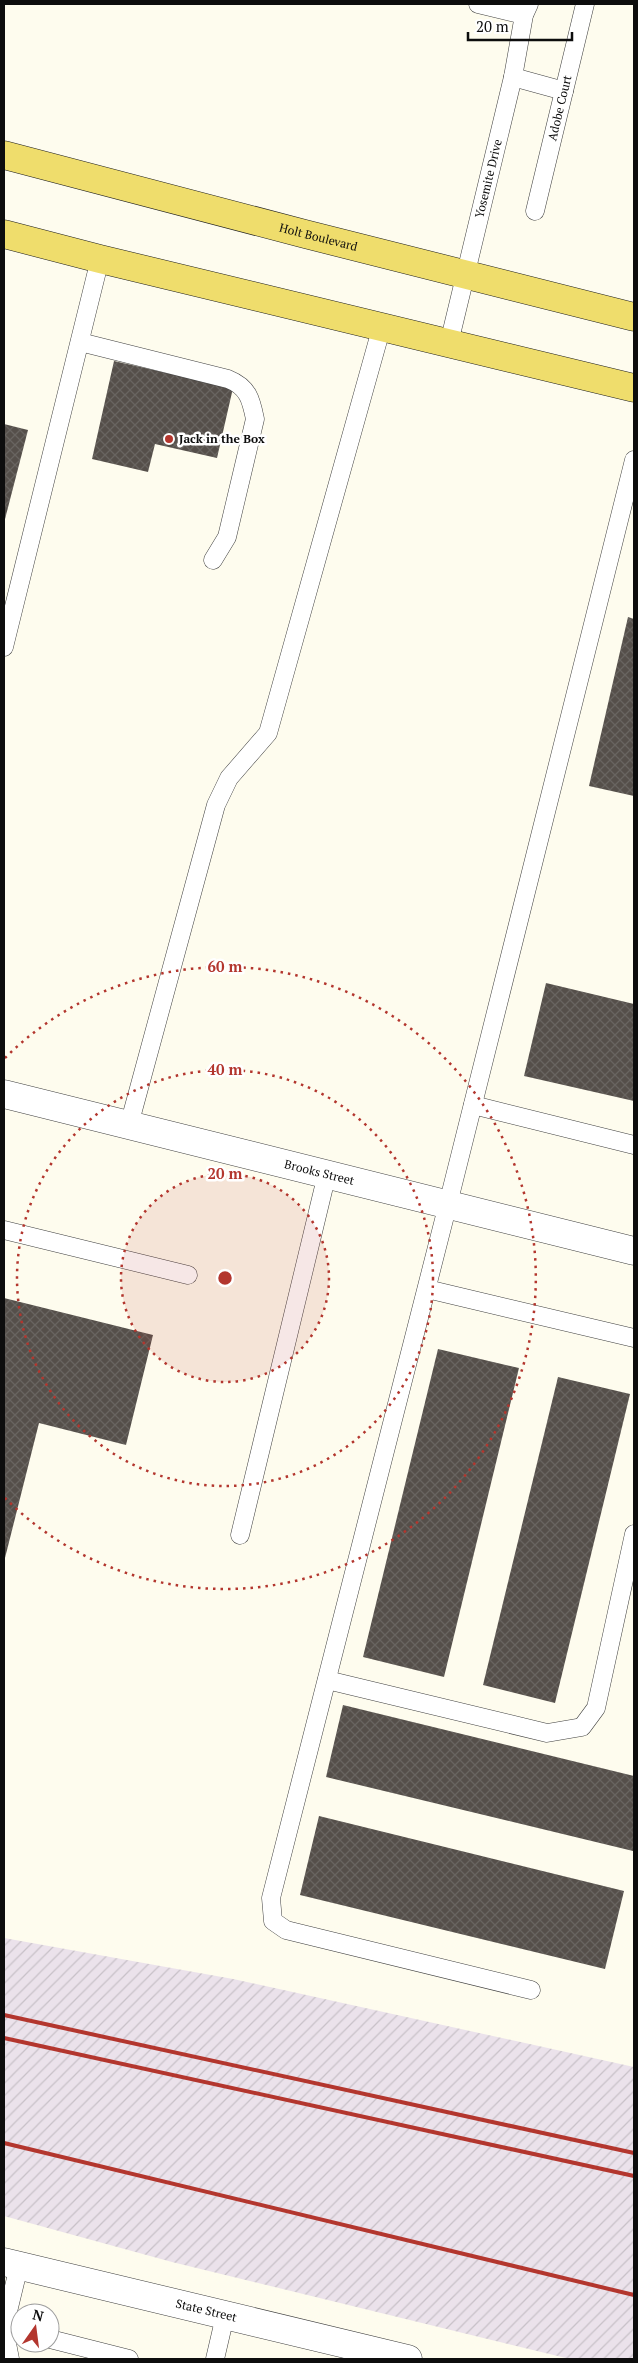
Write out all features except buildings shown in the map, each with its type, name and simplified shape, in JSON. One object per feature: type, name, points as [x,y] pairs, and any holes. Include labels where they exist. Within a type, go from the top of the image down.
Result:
[{"type":"main road","name":"Holt Boulevard","points":[[4,155],[305,234],[634,317]]},
{"type":"main road","points":[[4,234],[634,388]]},
{"type":"street","name":"Brooks Street","points":[[4,1094],[634,1251]]},
{"type":"street","name":"State Street","points":[[12,2264],[408,2359]]},
{"type":"lane","points":[[478,4],[526,10]]},
{"type":"lane","name":"Adobe Court","points":[[535,211],[585,4]]},
{"type":"lane","name":"Yosemite Drive","points":[[449,342],[513,77],[526,10]]},
{"type":"lane","points":[[513,77],[564,90]]},
{"type":"lane","points":[[4,647],[100,259]]},
{"type":"lane","points":[[128,1125],[216,805],[229,778],[268,733],[382,326]]},
{"type":"lane","points":[[80,342],[228,379],[240,384],[251,399],[255,419],[229,528],[226,538],[212,560]]},
{"type":"lane","points":[[531,1990],[286,1930],[273,1921],[271,1898],[427,1289],[634,460]]},
{"type":"lane","points":[[472,1105],[634,1145]]},
{"type":"lane","points":[[240,1535],[328,1174]]},
{"type":"lane","points":[[4,1230],[188,1275]]},
{"type":"lane","points":[[427,1289],[634,1338]]},
{"type":"lane","points":[[327,1680],[547,1733],[582,1727],[596,1708],[634,1534]]},
{"type":"lane","points":[[10,2359],[4,2328],[12,2264]]},
{"type":"lane","points":[[215,2359],[225,2316]]},
{"type":"lane","points":[[60,2342],[129,2359]]},
{"type":"shaded area","points":[[4,1938],[233,1979],[634,2067],[634,2359],[570,2359],[172,2262],[4,2216]]},
{"type":"railway","points":[[4,2015],[634,2153]]},
{"type":"railway","points":[[4,2038],[634,2176]]},
{"type":"railway","points":[[4,2143],[634,2295]]},
{"type":"place","name":"Jack in the Box","points":[[169,439]]}]
